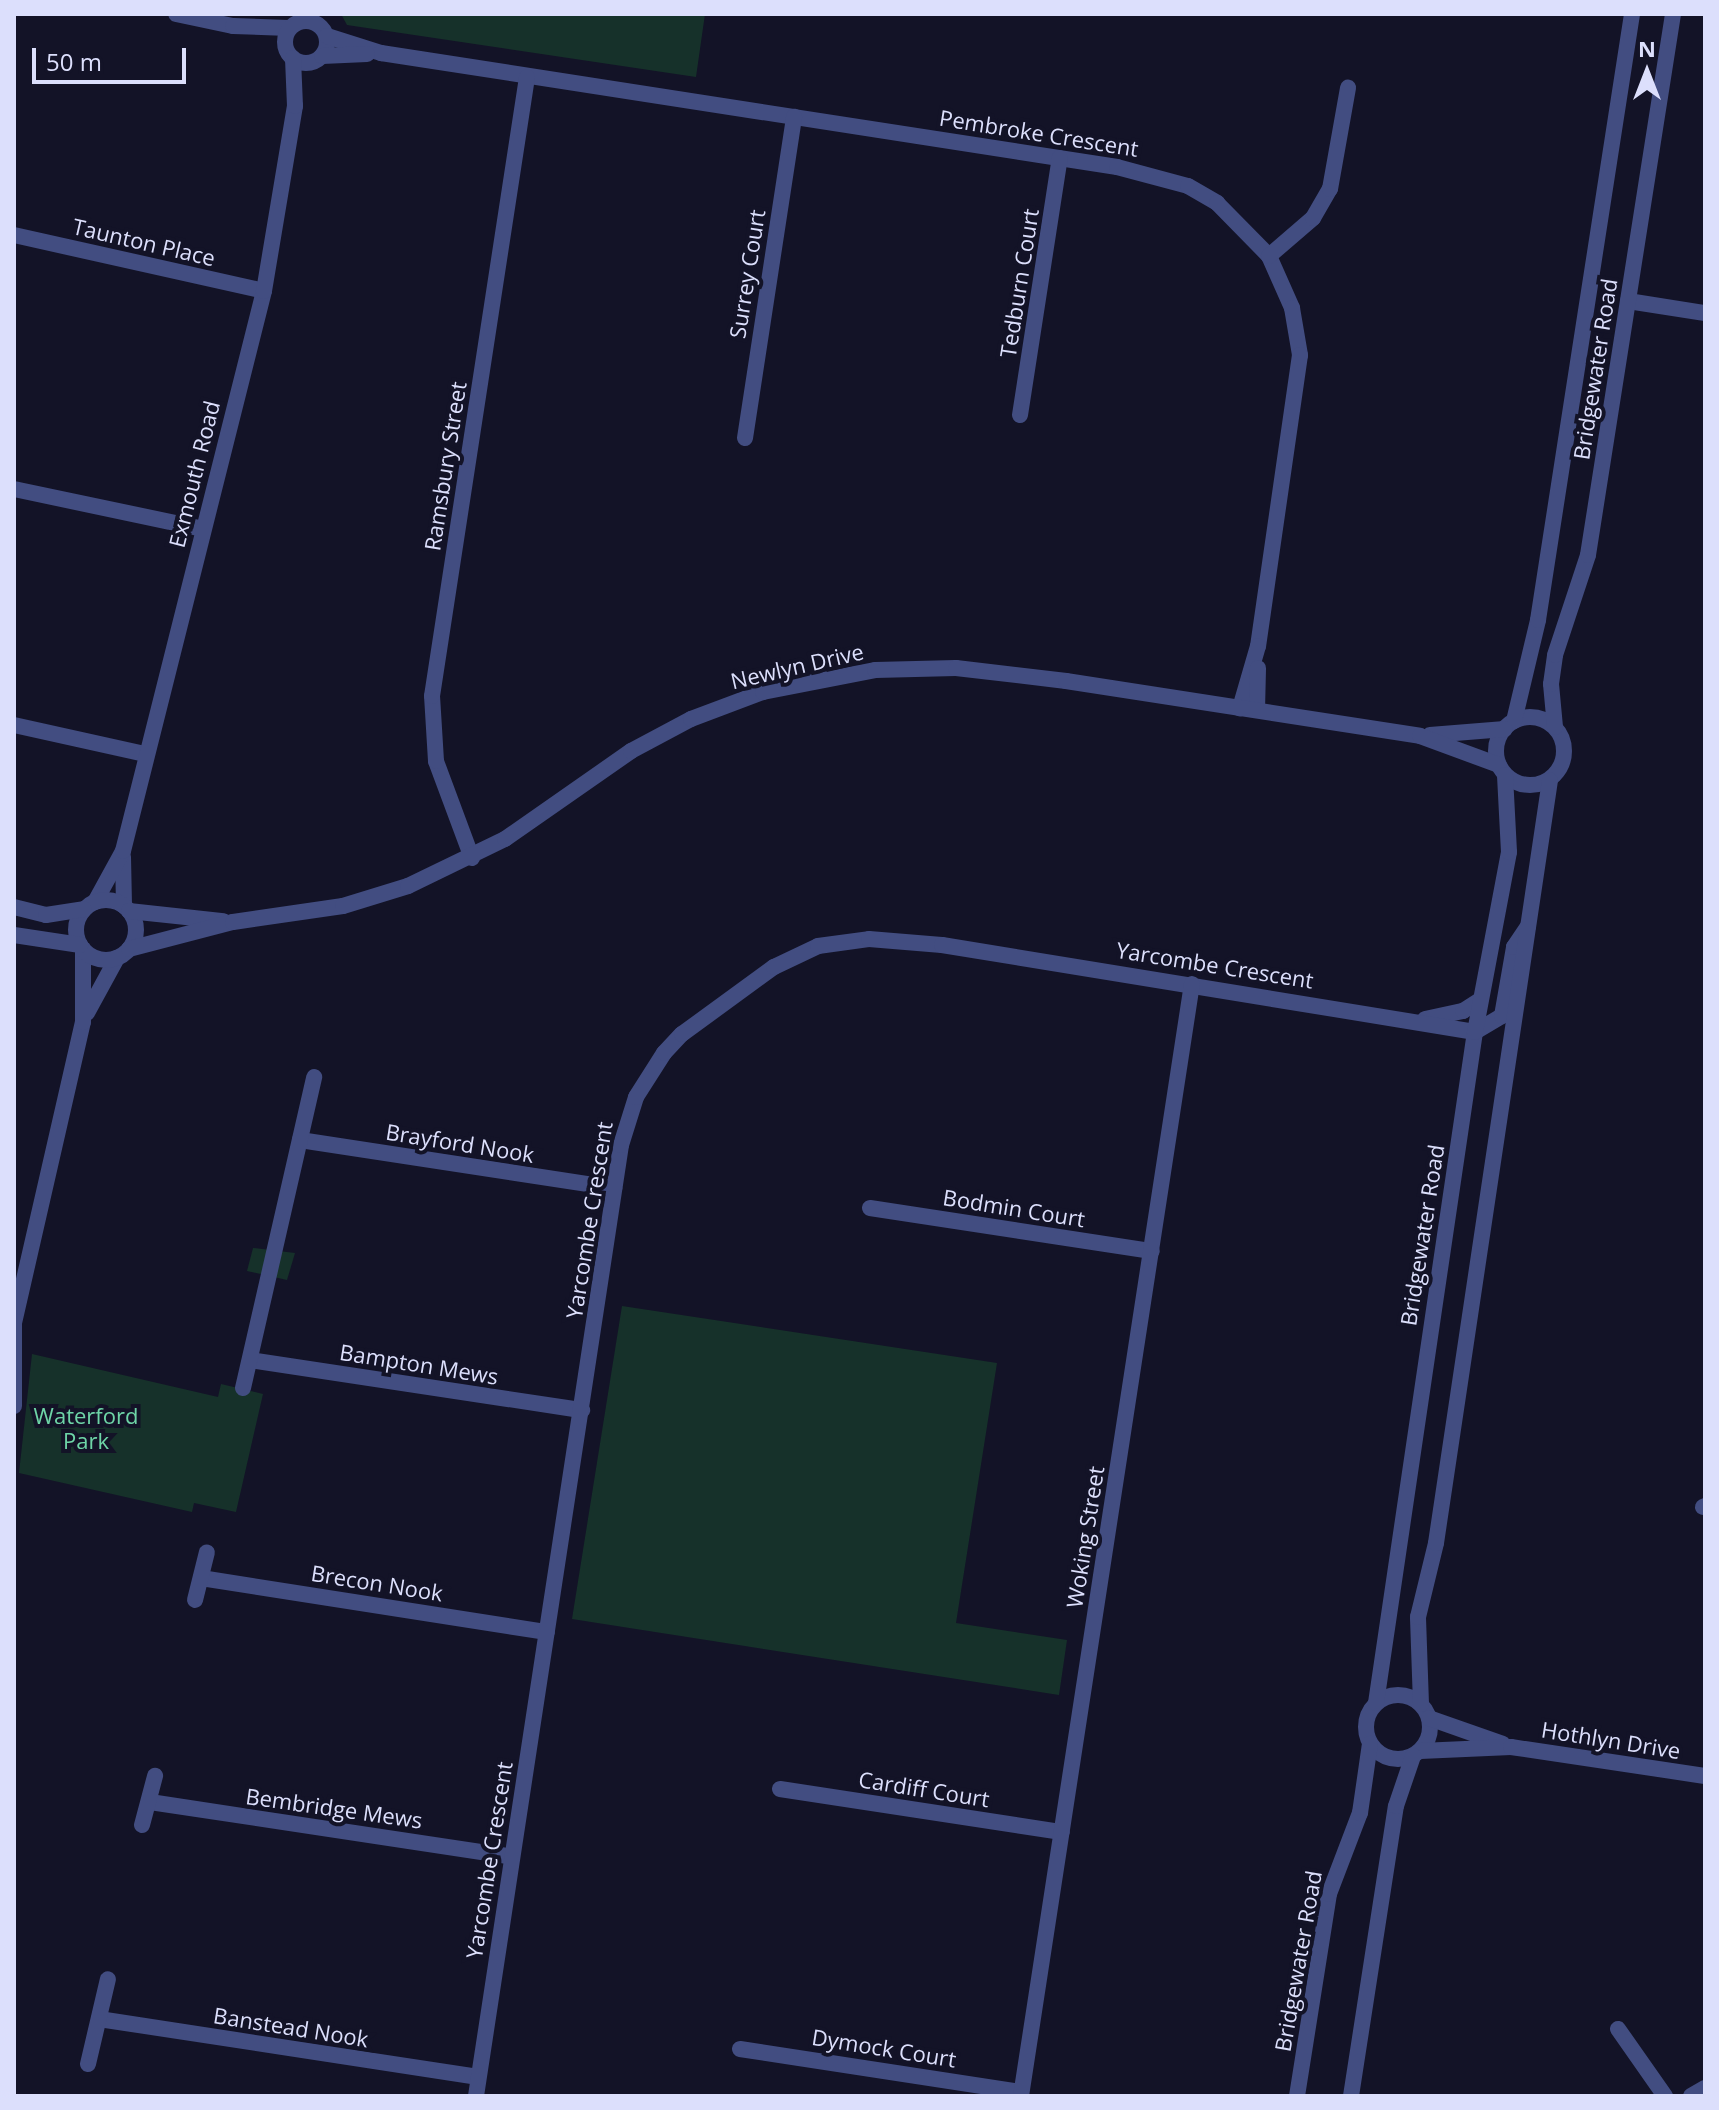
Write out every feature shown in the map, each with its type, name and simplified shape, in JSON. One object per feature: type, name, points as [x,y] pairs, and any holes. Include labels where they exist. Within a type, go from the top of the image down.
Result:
[{"type":"street","points":[[176,14],[233,26]]},
{"type":"street","name":"Bridgewater Road","points":[[1509,725],[1538,620],[1632,14]]},
{"type":"street","name":"Bridgewater Road","points":[[1555,727],[1551,684],[1555,655],[1588,555],[1673,14]]},
{"type":"street","name":"Pembroke Crescent","points":[[233,26],[298,21],[322,25],[381,53]]},
{"type":"street","name":"Exmouth Road","points":[[295,106],[289,53],[298,21]]},
{"type":"street","name":"Exmouth Road","points":[[126,908],[123,851],[264,291],[295,106],[317,59],[322,25]]},
{"type":"street","name":"Pembroke Crescent","points":[[233,26],[289,53],[317,59],[381,53],[1060,158],[1155,174],[1188,186],[1241,223],[1269,256],[1292,308],[1300,375],[1249,709]]},
{"type":"street","name":"Ramsbury Street","points":[[472,858],[436,761],[432,696],[527,77]]},
{"type":"street","points":[[1269,256],[1313,218],[1330,189],[1348,88]]},
{"type":"street","name":"Surrey Court","points":[[745,438],[794,117]]},
{"type":"street","name":"Tedburn Court","points":[[1020,415],[1060,158]]},
{"type":"street","name":"Taunton Place","points":[[14,235],[264,291]]},
{"type":"street","points":[[1628,301],[1705,313]]},
{"type":"street","points":[[14,489],[203,529]]},
{"type":"street","name":"Newlyn Drive","points":[[123,953],[233,922],[343,906],[472,858],[662,734],[751,696],[836,676],[914,668],[993,670],[1420,736],[1502,770]]},
{"type":"street","points":[[1351,2096],[1396,1806],[1417,1753],[1429,1736],[1417,1627],[1436,1543],[1530,923],[1541,811],[1550,780],[1565,755],[1555,727],[1535,717],[1509,725],[1497,744],[1502,770],[1532,786],[1550,780]]},
{"type":"street","points":[[14,725],[145,754]]},
{"type":"street","name":"Newlyn Drive","points":[[1420,736],[1509,725]]},
{"type":"street","name":"Bridgewater Road","points":[[1376,1703],[1480,1000],[1509,852],[1502,770]]},
{"type":"street","name":"Exmouth Road","points":[[90,906],[123,851]]},
{"type":"street","points":[[14,907],[46,915],[90,906],[126,908],[136,930],[83,1022]]},
{"type":"street","points":[[14,1406],[14,1322],[83,1022],[81,947],[76,927],[90,906]]},
{"type":"street","name":"Newlyn Drive","points":[[126,908],[233,922]]},
{"type":"street","points":[[1475,1032],[1502,1016],[1514,947],[1530,923]]},
{"type":"street","points":[[14,935],[81,947],[98,959],[123,953]]},
{"type":"street","name":"Yarcombe Crescent","points":[[476,2096],[626,1121],[647,1076],[664,1053],[682,1034],[774,967],[818,946],[900,940],[1420,1020],[1475,1032]]},
{"type":"street","name":"Woking Street","points":[[1021,2094],[1192,984]]},
{"type":"street","name":"Yarcombe Crescent","points":[[1420,1020],[1463,1011],[1480,1000]]},
{"type":"street","points":[[243,1388],[314,1077]]},
{"type":"street","name":"Brayford Nook","points":[[300,1140],[614,1188]]},
{"type":"street","name":"Bodmin Court","points":[[870,1208],[1152,1251]]},
{"type":"street","name":"Bampton Mews","points":[[250,1360],[582,1410]]},
{"type":"street","points":[[195,1600],[207,1552]]},
{"type":"street","name":"Brecon Nook","points":[[201,1578],[547,1632]]},
{"type":"street","points":[[1417,1753],[1394,1759],[1370,1744],[1366,1722],[1376,1703],[1394,1695],[1425,1711]]},
{"type":"street","name":"Hothlyn Drive","points":[[1425,1711],[1511,1747]]},
{"type":"street","name":"Bridgewater Road","points":[[1297,2096],[1329,1894],[1360,1813],[1370,1744]]},
{"type":"street","name":"Hothlyn Drive","points":[[1417,1753],[1511,1747],[1705,1776]]},
{"type":"street","points":[[142,1825],[155,1776]]},
{"type":"street","name":"Cardiff Court","points":[[780,1789],[1062,1832]]},
{"type":"street","name":"Bembridge Mews","points":[[150,1802],[512,1857]]},
{"type":"street","points":[[88,2064],[108,1979]]},
{"type":"street","name":"Banstead Nook","points":[[99,2019],[477,2077]]},
{"type":"street","points":[[1618,2029],[1665,2096]]},
{"type":"street","name":"Dymock Court","points":[[740,2049],[1021,2094]]},
{"type":"street","points":[[1691,2096],[1705,2088]]},
{"type":"green space","points":[[341,14],[705,14],[696,77],[347,25]]},
{"type":"green space","points":[[253,1248],[295,1253],[287,1280],[247,1271]]},
{"type":"green space","points":[[622,1306],[997,1363],[956,1623],[1067,1640],[1059,1695],[572,1619]]},
{"type":"green space","name":"Waterford Park","points":[[32,1354],[218,1397],[221,1384],[263,1394],[236,1512],[194,1503],[192,1512],[19,1473]]}]
